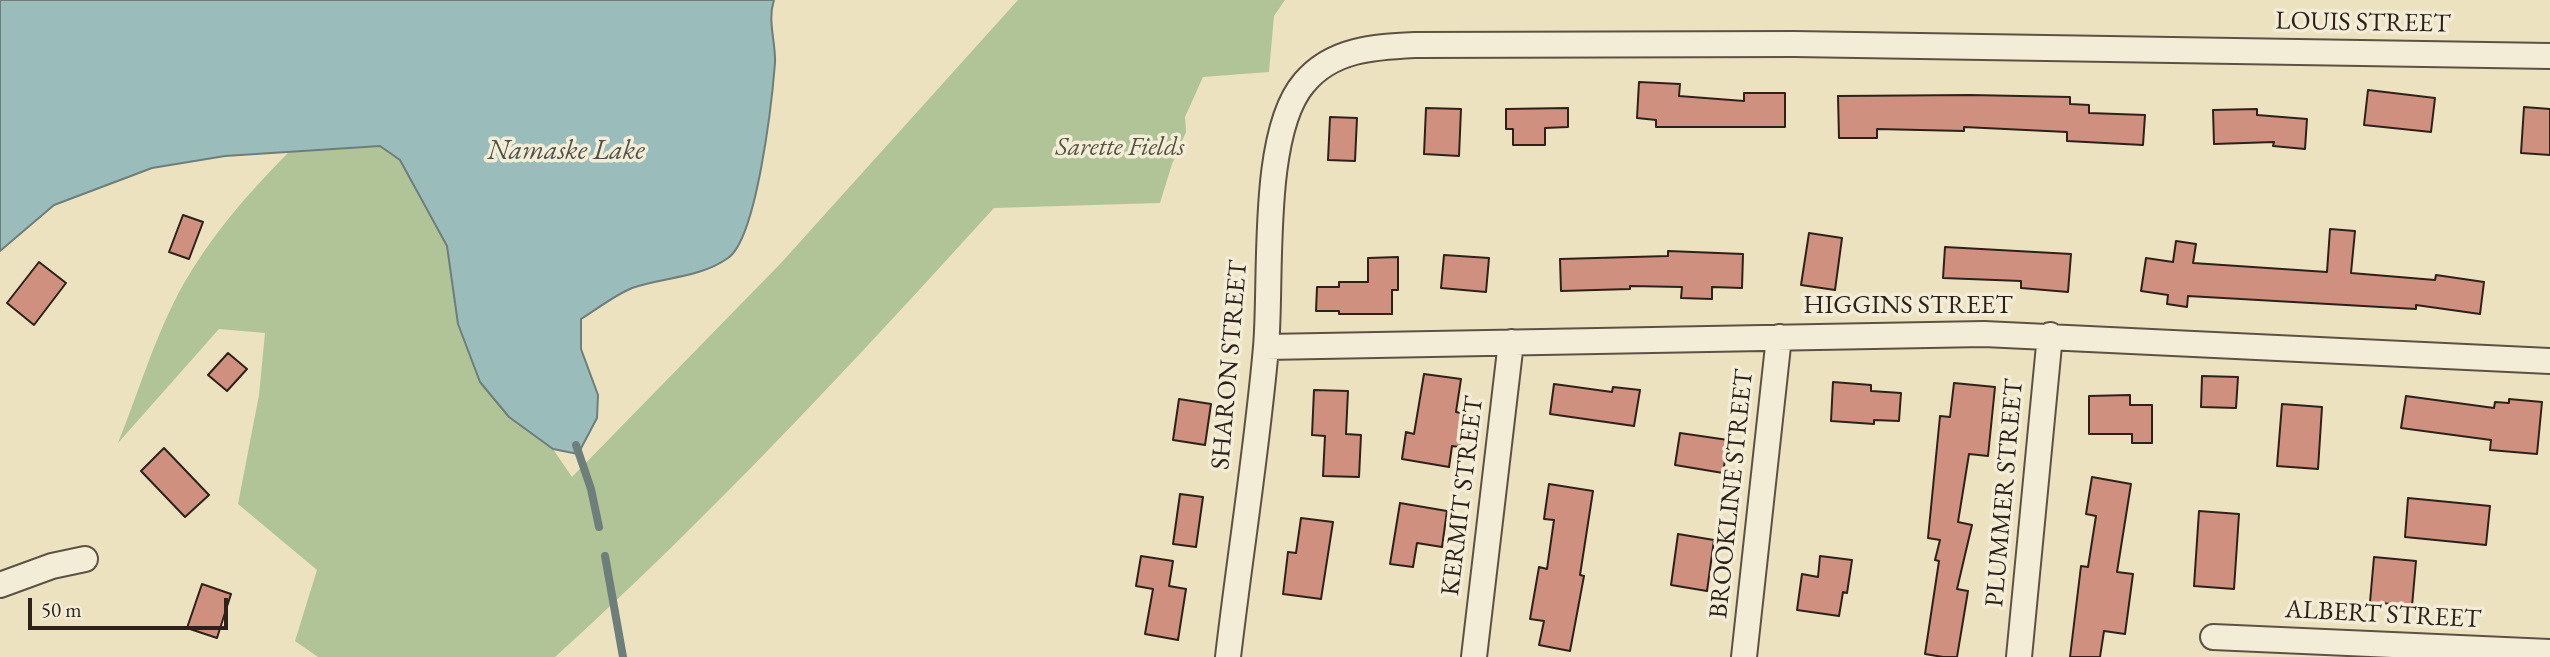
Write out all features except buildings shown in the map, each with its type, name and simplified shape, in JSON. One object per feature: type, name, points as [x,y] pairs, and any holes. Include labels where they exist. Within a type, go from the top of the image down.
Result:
[{"type":"street","name":"LOUIS STREET","points":[[1303,83],[1320,67],[1340,56],[1362,49],[1415,45],[1794,44],[2550,56]]},
{"type":"street","name":"SHARON STREET","points":[[1227,657],[1266,347],[1273,190],[1279,147],[1292,103],[1303,83]]},
{"type":"street","name":"HIGGINS STREET","points":[[1266,347],[1779,337],[2050,335],[2550,360]]},
{"type":"street","name":"PLUMMER STREET","points":[[2019,657],[2050,335]]},
{"type":"street","name":"BROOKLINE STREET","points":[[1744,657],[1779,337]]},
{"type":"street","name":"KERMIT STREET","points":[[1474,657],[1511,342]]},
{"type":"street","points":[[0,585],[52,566],[85,559]]},
{"type":"street","name":"ALBERT STREET","points":[[2213,637],[2550,652]]},
{"type":"green space","name":"Sarette Fields","points":[[1018,0],[1285,0],[1274,16],[1269,72],[1203,77],[1185,117],[1186,132],[1172,164],[1160,203],[994,208],[780,438],[670,549],[555,657],[318,657],[295,641],[317,570],[238,504],[259,395],[265,333],[219,329],[118,443],[166,319],[185,281],[211,242],[256,186],[289,152],[380,146],[400,160],[447,246],[458,324],[509,417],[553,449],[572,477],[781,263]]},
{"type":"water","name":"Namaske Lake","points":[[0,0],[774,0],[771,16],[775,63],[755,198],[738,245],[728,258],[706,270],[632,288],[581,319],[581,349],[598,395],[597,418],[578,454],[553,449],[509,417],[480,382],[458,324],[447,246],[400,160],[380,146],[225,156],[152,168],[54,205],[0,251]]},
{"type":"waterway","points":[[576,445],[591,489],[599,527]]},
{"type":"waterway","points":[[605,556],[623,657]]}]
